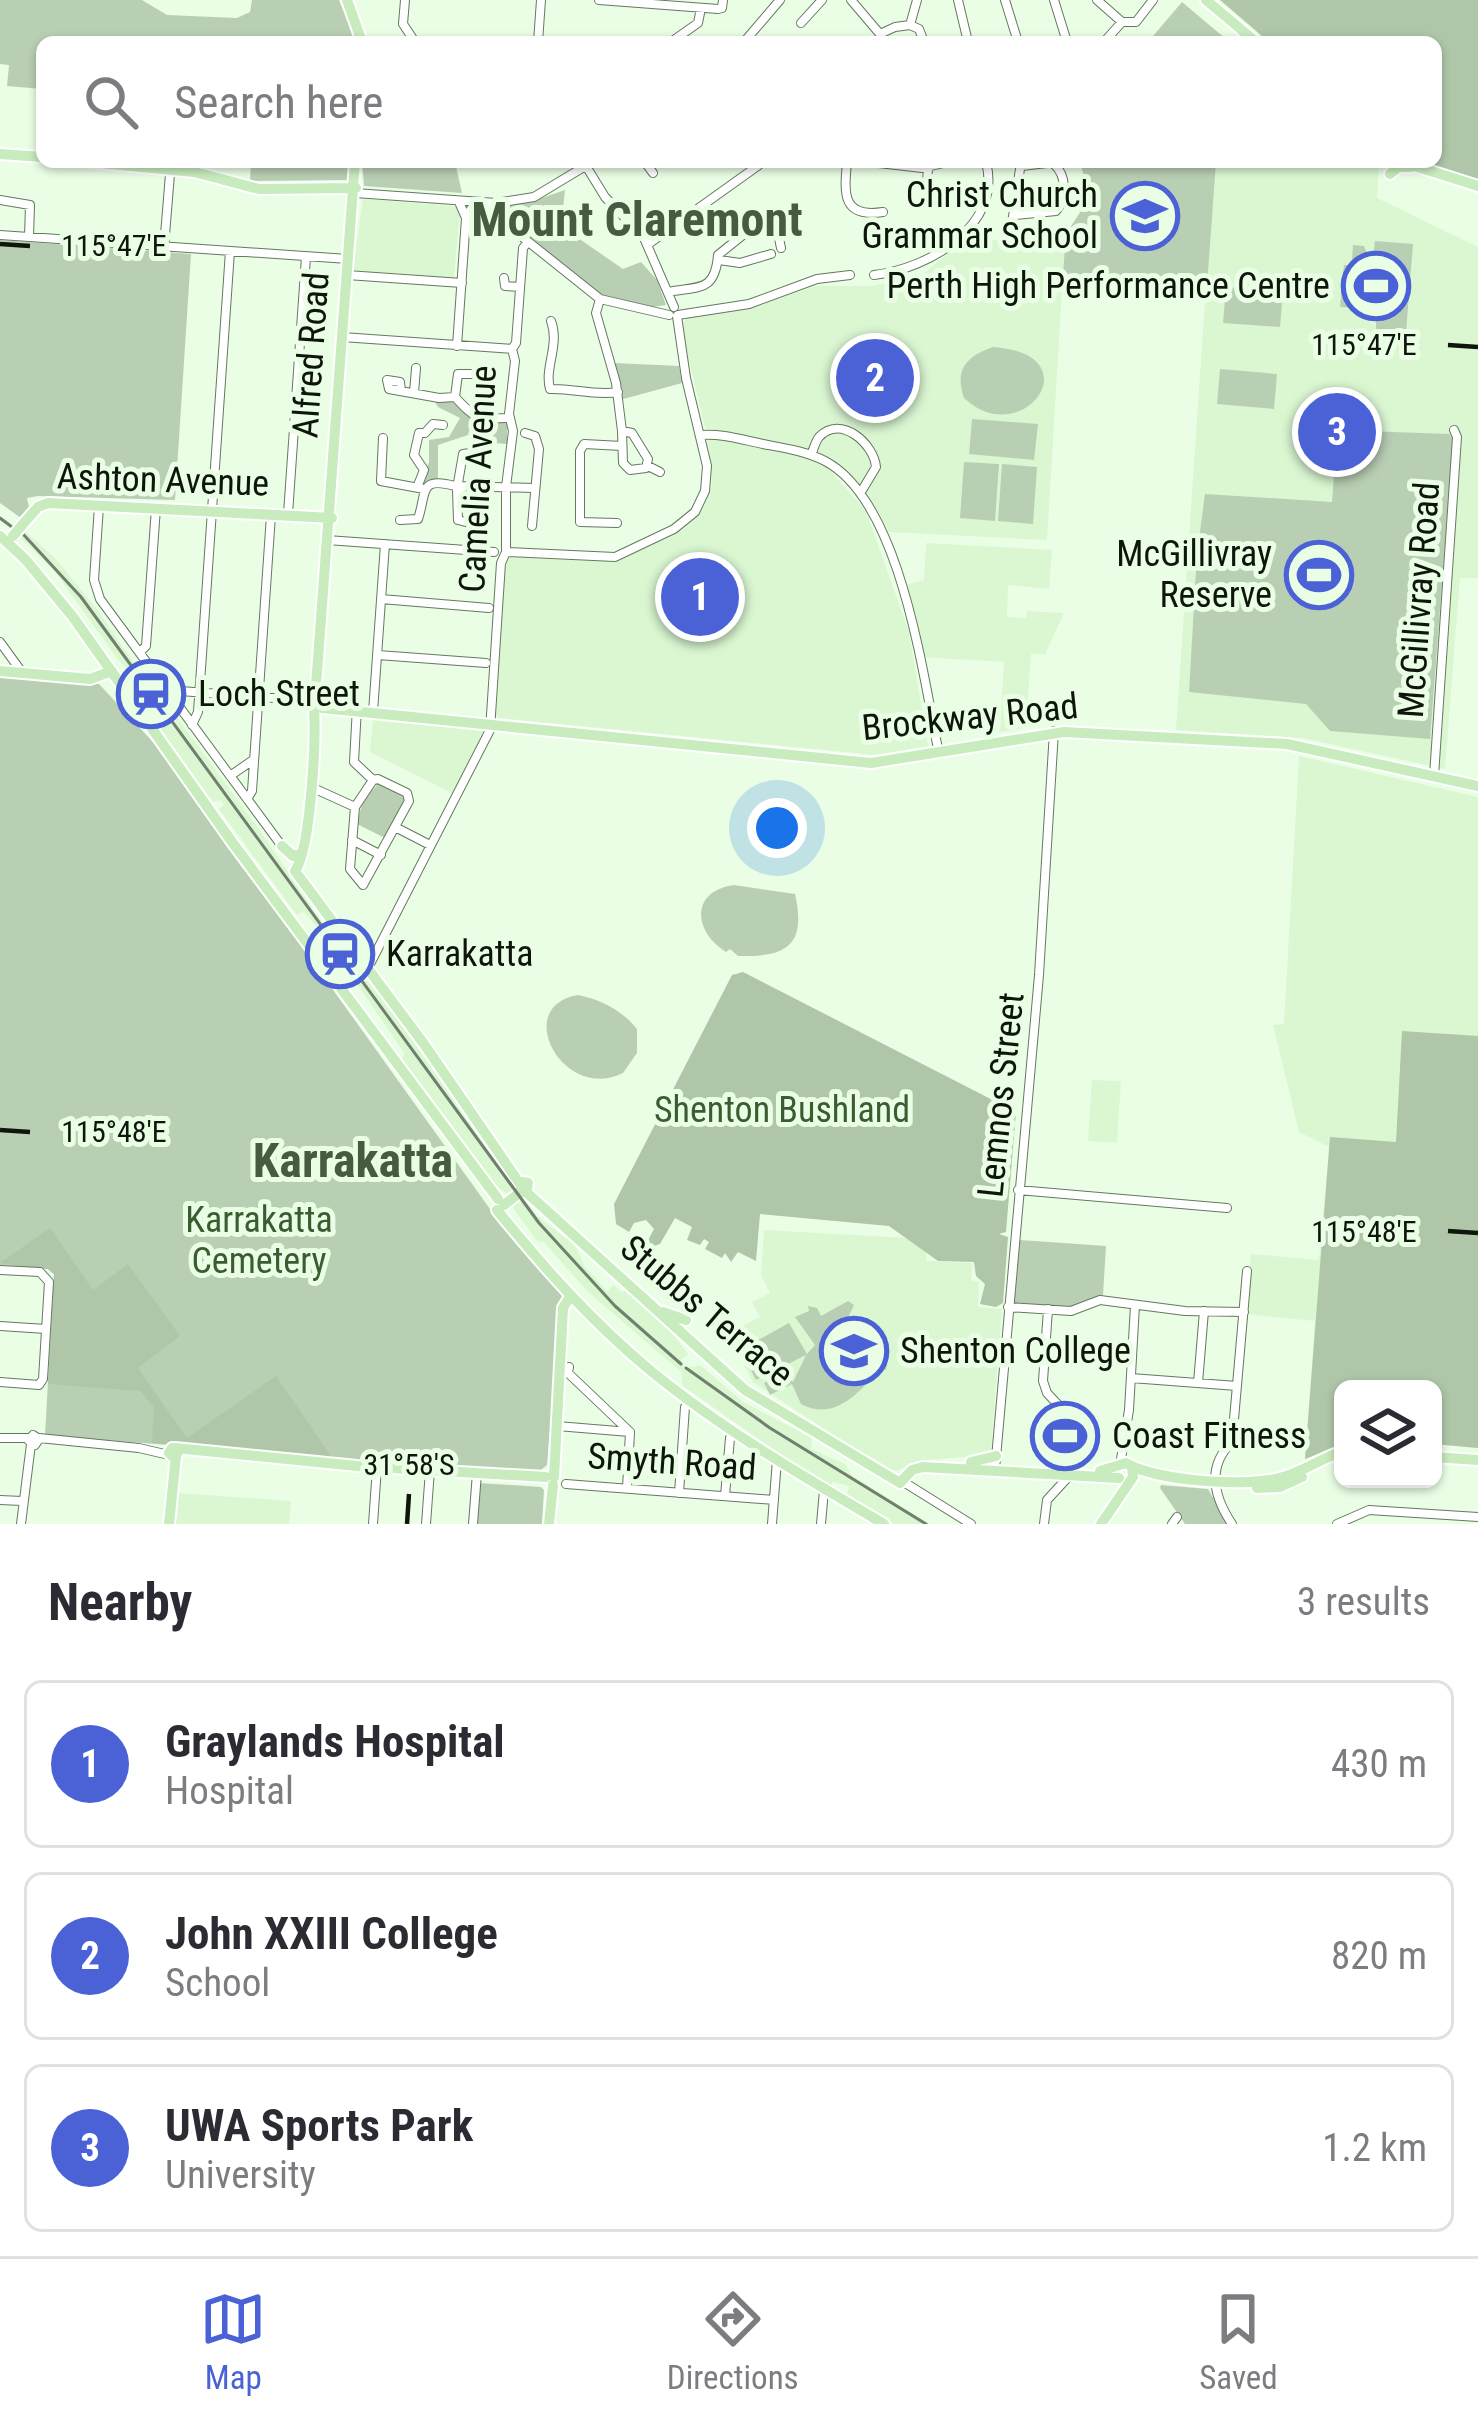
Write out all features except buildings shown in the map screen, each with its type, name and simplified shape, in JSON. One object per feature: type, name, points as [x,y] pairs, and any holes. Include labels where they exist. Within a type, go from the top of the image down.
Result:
[{"type":"main road","points":[[345,0],[360,36]]},
{"type":"main road","points":[[1206,0],[1249,36]]},
{"type":"main road","points":[[0,154],[36,157]]},
{"type":"main road","points":[[179,168],[254,188],[353,191]]},
{"type":"main road","name":"Alfred Road","points":[[298,872],[311,787],[355,168]]},
{"type":"main road","points":[[1419,168],[1478,186]]},
{"type":"main road","name":"Ashton Avenue","points":[[4,542],[43,504],[330,518]]},
{"type":"main road","points":[[4,542],[56,601],[152,728]]},
{"type":"main road","points":[[0,671],[82,678],[106,672]]},
{"type":"main road","points":[[106,672],[152,728],[527,1242],[571,1294],[688,1404],[884,1524]]},
{"type":"main road","name":"Brockway Road","points":[[316,704],[865,759],[1051,735],[1300,742],[1478,784]]},
{"type":"main road","name":"Alfred Road","points":[[298,872],[311,787]]},
{"type":"main road","points":[[282,846],[293,856],[302,854]]},
{"type":"main road","name":"Stubbs Terrace","points":[[298,872],[370,964],[524,1186],[702,1350]]},
{"type":"main road","points":[[499,1204],[524,1186]]},
{"type":"main road","name":"Stubbs Terrace","points":[[524,1186],[759,1397],[901,1478]]},
{"type":"main road","points":[[548,1524],[563,1309],[571,1294]]},
{"type":"main road","points":[[563,1325],[571,1294]]},
{"type":"main road","points":[[660,1310],[686,1320]]},
{"type":"main road","points":[[1442,1454],[1478,1456]]},
{"type":"main road","points":[[169,1524],[175,1455]]},
{"type":"main road","name":"Smyth Road","points":[[175,1455],[551,1479]]},
{"type":"main road","points":[[901,1478],[923,1467],[997,1462],[1272,1484],[1334,1458]]},
{"type":"main road","points":[[901,1478],[921,1463],[997,1462],[1070,1475],[1123,1473]]},
{"type":"main road","points":[[1110,1510],[1113,1489],[1123,1473]]},
{"type":"main road","points":[[1101,1524],[1123,1473]]},
{"type":"street","points":[[405,0],[403,24],[411,36]]},
{"type":"street","points":[[538,36],[541,0]]},
{"type":"street","points":[[598,0],[701,8],[722,4]]},
{"type":"street","points":[[751,36],[780,0]]},
{"type":"street","points":[[801,23],[822,0]]},
{"type":"street","points":[[851,0],[879,36]]},
{"type":"street","points":[[910,25],[915,0]]},
{"type":"street","points":[[958,0],[967,36]]},
{"type":"street","points":[[1005,0],[1016,36]]},
{"type":"street","points":[[1054,0],[1065,36]]},
{"type":"street","points":[[1098,0],[1122,22],[1136,22],[1154,0]]},
{"type":"street","points":[[679,36],[698,22],[701,8]]},
{"type":"street","points":[[1109,36],[1122,22]]},
{"type":"street","points":[[883,36],[895,26],[910,25],[919,28],[922,36]]},
{"type":"street","points":[[164,247],[171,168]]},
{"type":"street","points":[[353,191],[504,201],[533,196],[583,168]]},
{"type":"street","points":[[506,552],[611,558],[674,529],[694,512],[705,491],[707,466],[672,309],[647,245],[593,181],[588,168]]},
{"type":"street","points":[[649,168],[653,173]]},
{"type":"street","points":[[647,245],[755,168]]},
{"type":"street","points":[[847,168],[844,188],[848,202],[863,213],[883,212]]},
{"type":"street","points":[[926,195],[928,168]]},
{"type":"street","points":[[874,275],[921,265],[970,229],[989,184],[987,168]]},
{"type":"street","points":[[1011,230],[1021,168]]},
{"type":"street","points":[[1015,215],[1056,211],[1062,203],[1063,182],[1056,168]]},
{"type":"street","points":[[0,200],[30,205],[29,237]]},
{"type":"street","points":[[457,201],[466,218]]},
{"type":"street","points":[[457,346],[466,218],[471,208],[486,208],[600,299],[672,309],[762,301],[817,278],[850,275]]},
{"type":"street","points":[[672,309],[705,286],[716,275],[719,258],[759,222],[775,219],[781,248]]},
{"type":"street","points":[[0,235],[349,259]]},
{"type":"street","name":"Camelia Avenue","points":[[490,723],[501,562],[506,552],[512,349],[517,343],[527,243]]},
{"type":"street","points":[[192,725],[198,716],[230,251]]},
{"type":"street","points":[[719,258],[740,263],[771,254]]},
{"type":"street","points":[[288,514],[307,257]]},
{"type":"street","points":[[347,275],[462,283]]},
{"type":"street","points":[[504,286],[520,287]]},
{"type":"street","points":[[600,299],[596,313],[618,392],[621,456],[628,469],[648,466]]},
{"type":"street","points":[[551,321],[555,342],[547,381],[550,389],[618,392]]},
{"type":"street","points":[[343,337],[512,349]]},
{"type":"street","points":[[414,393],[416,368]]},
{"type":"street","points":[[455,397],[458,374],[486,374],[489,379]]},
{"type":"street","points":[[401,391],[455,397],[471,416],[509,418]]},
{"type":"street","points":[[400,520],[418,519],[424,476],[414,455],[419,433],[433,424],[443,425]]},
{"type":"street","points":[[622,430],[632,433],[648,466]]},
{"type":"street","name":"McGillivray Road","points":[[1434,774],[1454,430]]},
{"type":"street","points":[[811,455],[819,437],[830,432],[850,431],[863,440],[872,447],[876,467],[861,492]]},
{"type":"street","points":[[525,433],[537,439],[532,526]]},
{"type":"street","points":[[700,435],[811,455],[828,462],[861,492],[885,538],[916,631],[938,752]]},
{"type":"street","points":[[383,438],[381,482],[534,488]]},
{"type":"street","points":[[617,523],[580,522],[580,452],[584,444],[622,446]]},
{"type":"street","points":[[481,526],[458,520],[458,487],[460,458],[484,451]]},
{"type":"street","points":[[648,466],[660,472]]},
{"type":"street","name":"Stubbs Terrace","points":[[99,504],[94,580],[100,599],[298,872]]},
{"type":"street","points":[[140,652],[146,646],[156,506]]},
{"type":"street","points":[[247,799],[252,791],[271,513]]},
{"type":"street","points":[[329,540],[494,552]]},
{"type":"street","points":[[373,711],[385,544]]},
{"type":"street","points":[[382,599],[489,608]]},
{"type":"street","points":[[0,642],[21,672]]},
{"type":"street","points":[[378,655],[486,663]]},
{"type":"street","name":"Brockway Road","points":[[166,690],[316,704]]},
{"type":"street","points":[[357,709],[354,762],[373,780],[410,796],[367,883],[359,884],[350,869],[355,807],[373,780]]},
{"type":"street","points":[[370,964],[490,723]]},
{"type":"street","name":"Lemnos Street","points":[[997,1462],[1040,976],[1051,735]]},
{"type":"street","points":[[230,776],[254,759]]},
{"type":"street","points":[[311,787],[355,807]]},
{"type":"street","points":[[395,827],[430,845]]},
{"type":"street","name":"Stubbs Terrace","points":[[271,832],[298,872]]},
{"type":"street","points":[[352,840],[381,855]]},
{"type":"street","points":[[1018,1190],[1227,1208]]},
{"type":"street","points":[[0,1270],[40,1272],[50,1282],[43,1379],[39,1384],[0,1382]]},
{"type":"street","points":[[1232,1524],[1218,1502],[1215,1482],[1218,1457],[1232,1442],[1247,1270]]},
{"type":"street","points":[[1008,1307],[1071,1311],[1098,1300],[1244,1312]]},
{"type":"street","points":[[1123,1473],[1135,1305]]},
{"type":"street","points":[[1048,1310],[1043,1381],[1047,1393],[1066,1413],[1052,1470]]},
{"type":"street","points":[[1198,1383],[1204,1311]]},
{"type":"street","points":[[0,1326],[46,1329]]},
{"type":"street","points":[[1045,1347],[1132,1353]]},
{"type":"street","points":[[569,1366],[568,1373],[630,1432],[627,1489]]},
{"type":"street","points":[[1130,1378],[1237,1386]]},
{"type":"street","points":[[679,1492],[688,1404]]},
{"type":"street","points":[[556,1426],[630,1432]]},
{"type":"street","points":[[725,1496],[732,1435]]},
{"type":"street","name":"Smyth Road","points":[[0,1438],[175,1455]]},
{"type":"street","points":[[21,1524],[33,1442]]},
{"type":"street","points":[[772,1524],[780,1462]]},
{"type":"street","points":[[373,1524],[377,1468]]},
{"type":"street","points":[[426,1524],[430,1472]]},
{"type":"street","points":[[1044,1524],[1047,1500],[1070,1475]]},
{"type":"street","points":[[473,1524],[476,1476]]},
{"type":"street","name":"Stubbs Terrace","points":[[901,1478],[971,1524]]},
{"type":"street","name":"Smyth Road","points":[[551,1479],[774,1500]]},
{"type":"street","points":[[821,1524],[824,1488]]},
{"type":"street","points":[[0,1500],[22,1502]]},
{"type":"street","points":[[1369,1510],[1378,1524]]},
{"type":"street","points":[[1337,1524],[1369,1510],[1478,1517]]},
{"type":"street","points":[[1439,1514],[1445,1524]]},
{"type":"shaded area","points":[[1082,168],[1379,168],[1377,198],[1478,247],[1478,578],[1460,578],[1445,769],[1302,738],[1176,730],[1206,286],[1063,274],[1047,540],[889,532],[866,490],[834,459],[810,449],[705,428],[681,326],[687,317],[763,304],[816,286],[872,286],[923,274],[976,230],[988,240],[1065,238],[1090,197]]},
{"type":"shaded area","points":[[363,199],[460,209],[454,278],[353,270]]},
{"type":"shaded area","points":[[710,437],[801,456],[827,467],[866,511],[909,632],[928,746],[876,755],[499,718],[493,712],[504,557],[614,562],[682,530],[698,517],[712,485]]},
{"type":"shaded area","points":[[25,531],[56,559],[99,612],[179,729],[169,706],[258,828],[354,970],[365,981],[372,981],[514,1188],[508,1194],[496,1187],[401,1058],[405,1054],[320,930],[303,911],[297,915],[219,809],[224,805],[221,800],[213,802],[162,731],[159,713],[176,732],[55,572],[20,537]]},
{"type":"shaded area","points":[[926,543],[1052,550],[1049,589],[1008,585],[1007,617],[1026,618],[1027,611],[1064,613],[1045,654],[1031,654],[1026,728],[1000,732],[1004,662],[922,657],[903,586],[924,580]]},
{"type":"shaded area","points":[[373,718],[481,728],[483,732],[453,794],[370,752]]},
{"type":"shaded area","points":[[1299,756],[1478,797],[1478,1448],[1442,1445],[1442,1380],[1334,1380],[1334,1448],[1305,1459],[1315,1321],[1245,1314],[1251,1254],[1319,1260],[1329,1147],[1299,1132],[1273,1025],[1284,1024]]},
{"type":"shaded area","points":[[1092,1080],[1121,1081],[1117,1143],[1088,1141]]},
{"type":"shaded area","points":[[521,1196],[537,1216],[575,1245],[585,1267],[607,1291],[614,1285],[621,1292],[627,1290],[665,1324],[688,1354],[680,1361],[687,1368],[700,1365],[743,1402],[812,1438],[811,1449],[845,1464],[852,1476],[930,1524],[895,1524],[847,1495],[849,1486],[833,1482],[831,1486],[683,1386],[681,1372],[586,1290],[544,1242],[537,1241],[512,1206]]},
{"type":"shaded area","name":"Shenton College","points":[[764,1230],[927,1239],[926,1261],[972,1263],[971,1280],[979,1282],[978,1307],[1002,1309],[991,1450],[986,1455],[918,1461],[897,1471],[882,1467],[753,1382],[736,1349],[742,1345],[734,1330],[760,1317],[752,1302],[770,1293],[761,1275]]},
{"type":"shaded area","points":[[177,1493],[291,1501],[289,1524],[174,1524]]},
{"type":"green space","points":[[0,0],[142,0],[167,15],[237,18],[250,12],[252,0],[339,0],[354,36],[36,36],[36,88],[7,86],[9,65],[0,64]]},
{"type":"green space","points":[[1220,0],[1478,0],[1478,180],[1441,168],[1442,36],[1262,36]]},
{"type":"green space","points":[[1182,2],[1222,36],[1153,36]]},
{"type":"green space","points":[[251,168],[350,168],[349,180],[250,181]]},
{"type":"green space","points":[[362,168],[456,168],[462,193],[364,186]]},
{"type":"green space","name":"Christ Church Grammar School","points":[[1082,168],[1216,168],[1207,286],[1063,274],[1066,234],[1090,197]]},
{"type":"green space","points":[[565,190],[562,219],[578,238],[623,269],[641,262],[657,280],[666,305],[604,301],[498,213],[503,205]]},
{"type":"green space","points":[[0,240],[191,254],[175,500],[38,496],[27,498],[29,507],[21,518],[0,503]]},
{"type":"green space","name":"Perth High Performance Centre","points":[[1375,241],[1413,244],[1406,333],[1376,331],[1376,320],[1366,318],[1362,308],[1340,307],[1344,265],[1367,266],[1367,261],[1352,260],[1353,245],[1364,246],[1367,254],[1374,250]]},
{"type":"green space","points":[[1226,287],[1283,292],[1280,327],[1223,323]]},
{"type":"green space","points":[[993,347],[1023,353],[1040,366],[1044,381],[1026,408],[1007,414],[986,412],[964,398],[965,365]]},
{"type":"green space","points":[[614,363],[679,366],[682,383],[620,400]]},
{"type":"green space","points":[[1220,369],[1277,374],[1274,409],[1217,404]]},
{"type":"green space","points":[[434,400],[455,400],[472,419],[507,421],[507,444],[492,443],[486,448],[477,432],[438,445],[438,480],[424,487],[420,485],[429,462],[429,440],[449,437],[460,418]]},
{"type":"green space","points":[[972,419],[1038,424],[1034,460],[969,454]]},
{"type":"green space","name":"McGillivray Reserve","points":[[1337,430],[1449,434],[1453,440],[1430,739],[1330,731],[1306,704],[1189,692],[1205,494],[1332,502]]},
{"type":"green space","points":[[964,462],[999,464],[995,521],[960,518]]},
{"type":"green space","points":[[1002,464],[1037,467],[1033,524],[998,521]]},
{"type":"green space","name":"Karrakatta Cemetery","points":[[0,677],[99,684],[165,755],[490,1209],[562,1296],[547,1465],[535,1475],[45,1435],[54,1274],[48,1269],[0,1265]]},
{"type":"green space","points":[[379,783],[405,798],[385,838],[357,824],[363,800]]},
{"type":"green space","points":[[734,885],[795,894],[798,926],[789,945],[768,954],[738,956],[715,944],[702,924],[703,904],[710,895]]},
{"type":"green space","name":"Shenton Bushland","points":[[743,972],[1016,1112],[1006,1232],[999,1234],[1008,1237],[1003,1303],[996,1307],[980,1304],[985,1284],[976,1276],[974,1262],[938,1261],[889,1226],[760,1214],[756,1261],[738,1252],[731,1262],[725,1253],[722,1258],[705,1249],[709,1242],[704,1239],[700,1245],[687,1240],[692,1227],[675,1218],[660,1244],[651,1247],[646,1244],[654,1229],[646,1220],[634,1223],[629,1232],[616,1224],[614,1204],[732,975]]},
{"type":"green space","points":[[578,995],[610,1007],[637,1029],[637,1053],[623,1073],[601,1079],[581,1075],[553,1049],[548,1016],[558,1003]]},
{"type":"green space","points":[[1402,1031],[1478,1036],[1478,1448],[1442,1445],[1442,1380],[1334,1380],[1334,1448],[1305,1459],[1330,1137],[1396,1142]]},
{"type":"green space","points":[[50,1228],[93,1290],[128,1264],[180,1336],[138,1368],[187,1438],[276,1376],[331,1456],[152,1443],[154,1407],[140,1391],[48,1384],[54,1274],[48,1269],[0,1263]]},
{"type":"green space","points":[[1020,1240],[1106,1246],[1103,1295],[1071,1308],[1014,1305]]},
{"type":"green space","points":[[848,1301],[854,1305],[847,1320],[823,1334],[832,1333],[836,1340],[834,1334],[854,1326],[858,1339],[879,1358],[881,1353],[888,1358],[886,1370],[881,1369],[836,1407],[814,1409],[801,1404],[792,1384],[770,1395],[764,1383],[786,1371],[793,1382],[806,1355],[756,1380],[740,1350],[789,1323],[807,1354],[815,1345],[795,1317],[809,1311],[808,1306],[817,1308],[821,1316]]},
{"type":"green space","points":[[479,1483],[541,1487],[542,1524],[476,1524]]},
{"type":"green space","points":[[1161,1485],[1208,1489],[1228,1524],[1185,1524]]},
{"type":"railway","points":[[0,518],[12,527]]},
{"type":"railway","points":[[23,534],[81,597],[539,1223],[615,1306],[681,1364]]},
{"type":"railway","points":[[686,1368],[770,1428],[926,1524]]},
{"type":"place","name":"Christ Church Grammar School","points":[[1145,216]]},
{"type":"place","name":"Perth High Performance Centre","points":[[1376,286]]},
{"type":"place","name":"John XXIII College","points":[[875,378]]},
{"type":"place","name":"UWA Sports Park","points":[[1337,432]]},
{"type":"place","name":"McGillivray Reserve","points":[[1319,575]]},
{"type":"place","name":"Graylands Hospital","points":[[700,597]]},
{"type":"place","name":"Loch Street","points":[[151,694]]},
{"type":"place","name":"Karrakatta","points":[[340,954]]},
{"type":"place","name":"Shenton College","points":[[854,1351]]},
{"type":"place","name":"Coast Fitness","points":[[1065,1436]]},
{"type":"district","name":"Mount Claremont","points":[[637,219]]},
{"type":"district","name":"Karrakatta","points":[[353,1160]]}]
